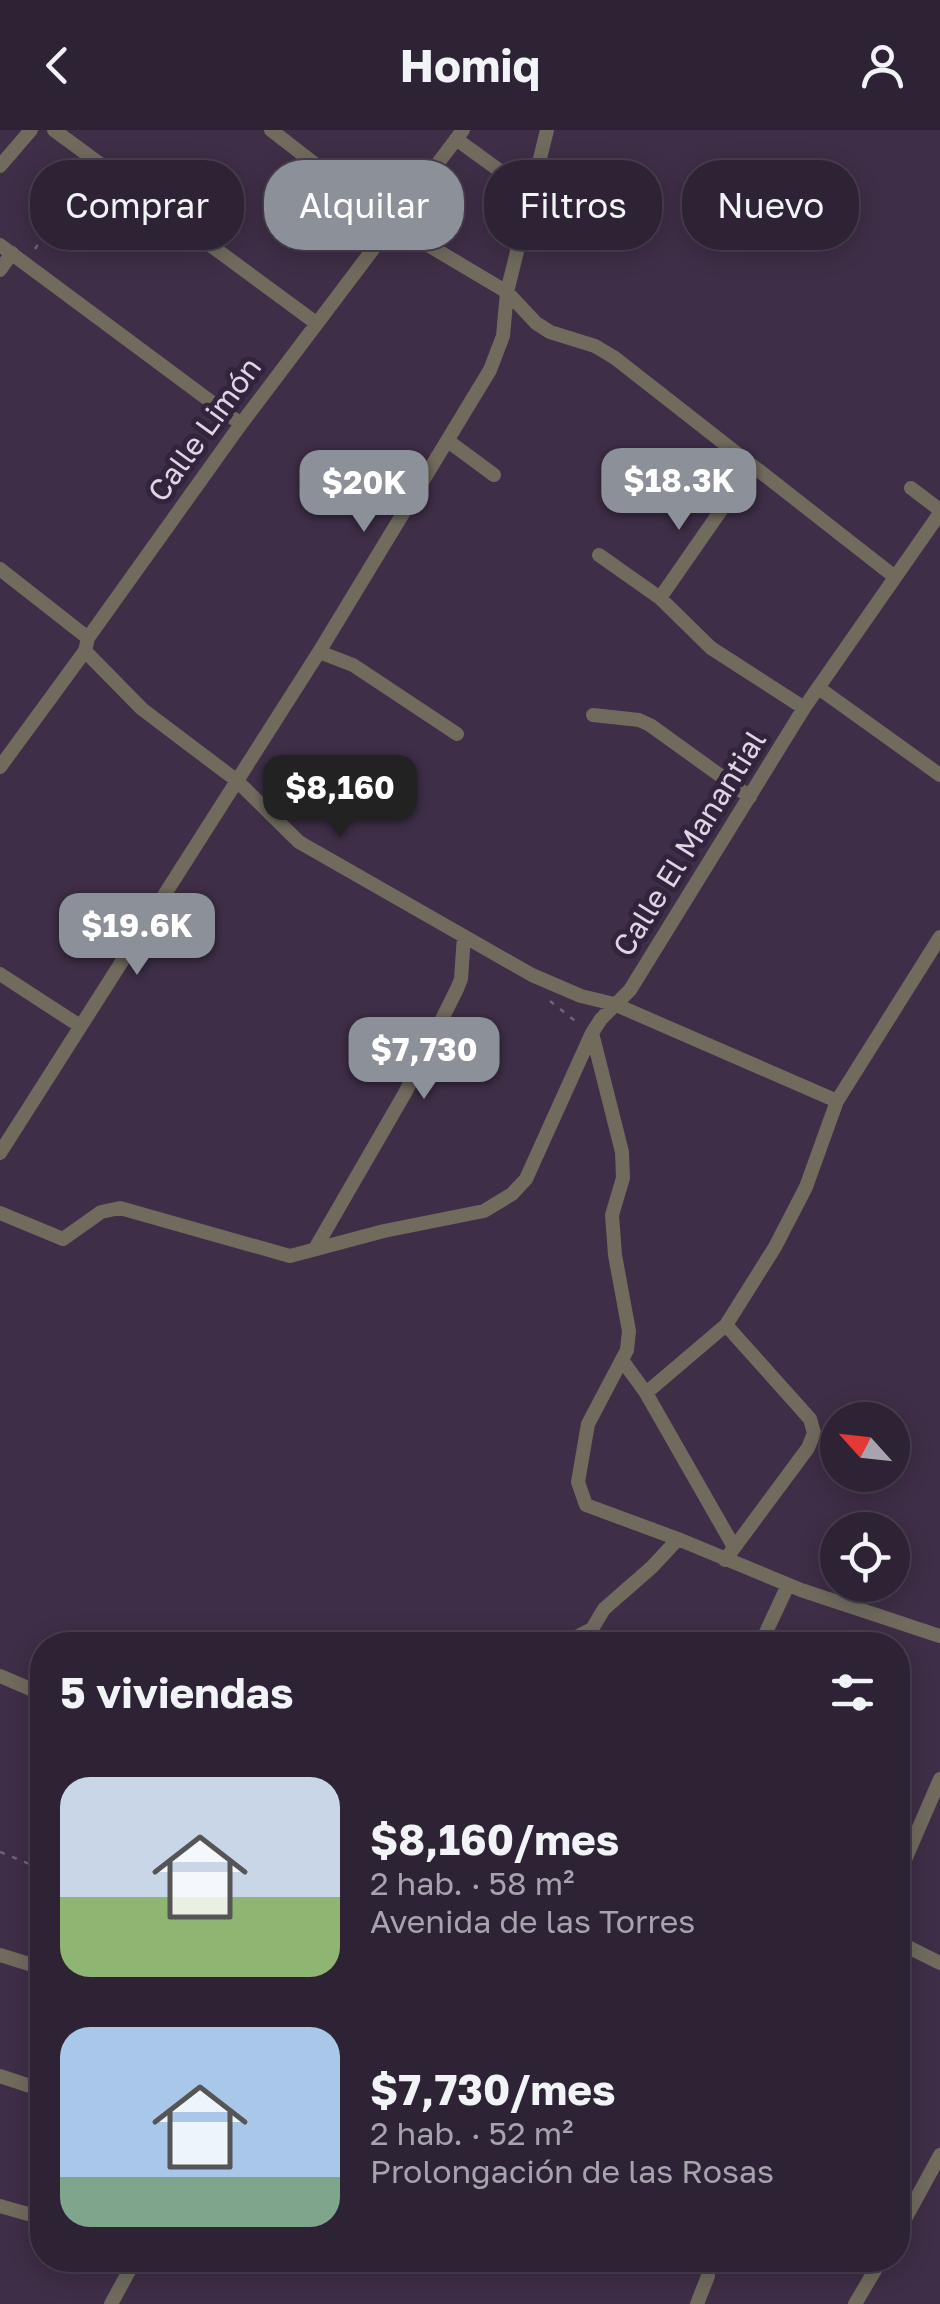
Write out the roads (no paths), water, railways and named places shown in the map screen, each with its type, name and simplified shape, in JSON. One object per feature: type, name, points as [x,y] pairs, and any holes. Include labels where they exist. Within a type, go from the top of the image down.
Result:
[{"type":"street","points":[[0,166],[31,130]]},
{"type":"street","points":[[54,130],[316,323]]},
{"type":"street","points":[[271,130],[310,160]]},
{"type":"street","points":[[540,160],[548,130]]},
{"type":"street","points":[[460,134],[491,160]]},
{"type":"street","name":"Calle Limón","points":[[440,160],[460,134]]},
{"type":"street","points":[[0,270],[6,249],[241,424]]},
{"type":"street","name":"Calle Limón","points":[[0,767],[241,424],[370,250]]},
{"type":"street","points":[[437,250],[507,292],[550,332],[595,346],[615,358],[895,577]]},
{"type":"street","points":[[0,1152],[319,652],[490,370],[503,336],[507,292],[518,250]]},
{"type":"street","points":[[448,440],[494,475]]},
{"type":"street","points":[[660,598],[752,467]]},
{"type":"street","points":[[911,488],[940,511]]},
{"type":"street","name":"Calle El Manantial","points":[[316,1247],[469,1216],[498,1204],[520,1187],[592,1033],[630,990],[804,708],[940,511]]},
{"type":"street","points":[[599,555],[660,598],[711,648],[804,708]]},
{"type":"street","points":[[0,569],[87,644],[142,709],[236,780],[299,842],[532,975],[581,996],[614,1004],[837,1101]]},
{"type":"street","points":[[319,652],[353,665],[457,734]]},
{"type":"street","points":[[820,689],[940,775]]},
{"type":"street","points":[[593,715],[650,724],[750,797]]},
{"type":"street","points":[[921,762],[940,758]]},
{"type":"street","points":[[0,1213],[63,1239],[113,1208],[284,1256],[297,1256],[316,1247],[404,1093],[457,989],[464,936]]},
{"type":"street","points":[[646,1393],[726,1325],[775,1247],[806,1187],[837,1101],[940,937]]},
{"type":"street","points":[[0,974],[80,1026]]},
{"type":"street","points":[[592,1033],[622,1152],[623,1178],[612,1215],[629,1331],[627,1350],[588,1424],[578,1482],[580,1495],[586,1505],[729,1554],[788,1585],[940,1636]]},
{"type":"street","points":[[726,1325],[810,1419],[814,1432],[808,1448],[729,1554]]},
{"type":"street","points":[[622,1360],[646,1393],[729,1554]]},
{"type":"street","points":[[586,1632],[604,1609],[678,1539]]},
{"type":"street","points":[[766,1632],[788,1585]]},
{"type":"street","points":[[0,1676],[30,1689]]},
{"type":"street","points":[[910,1848],[940,1778]]},
{"type":"street","points":[[910,1948],[940,1963]]},
{"type":"street","points":[[0,1956],[30,1965]]},
{"type":"street","points":[[0,2076],[30,2086]]},
{"type":"street","points":[[910,2210],[940,2155]]},
{"type":"street","points":[[0,2206],[30,2215]]},
{"type":"street","points":[[110,2304],[128,2272]]},
{"type":"street","points":[[855,2304],[874,2272]]},
{"type":"street","points":[[697,2304],[708,2276]]}]
